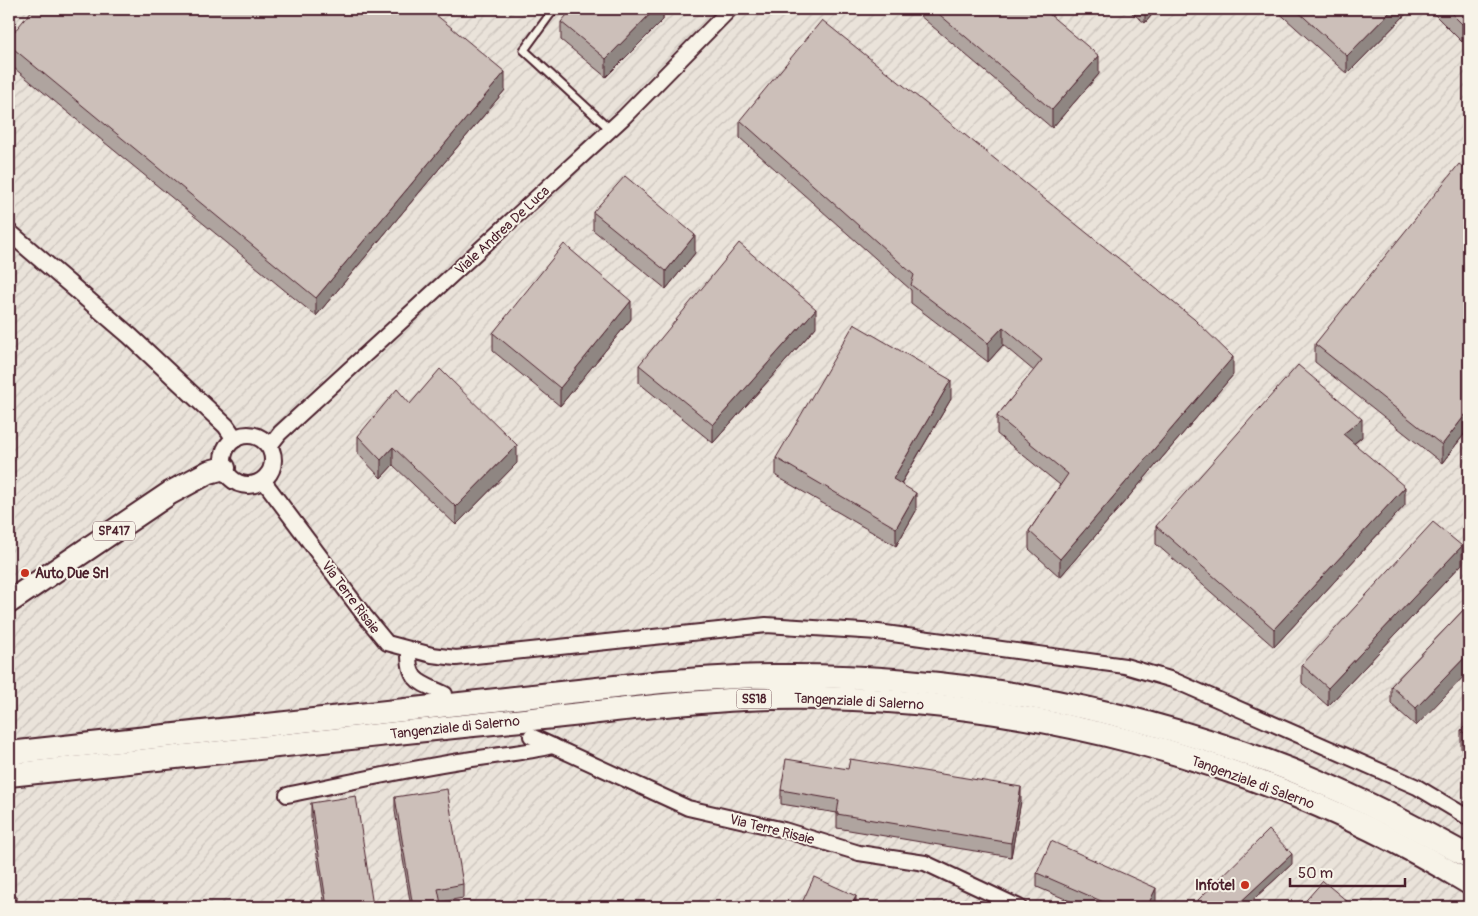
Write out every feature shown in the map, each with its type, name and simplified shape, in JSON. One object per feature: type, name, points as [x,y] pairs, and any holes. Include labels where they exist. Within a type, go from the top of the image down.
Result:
[{"type":"highway","name":"SP417","points":[[9,602],[170,493],[209,472],[224,468]]},
{"type":"highway","name":"Tangenziale di Salerno","points":[[9,752],[661,682],[727,677],[786,676],[910,681],[966,686],[1046,699],[1189,734],[1268,761],[1373,806],[1469,857]]},
{"type":"highway","name":"Tangenziale di Salerno","points":[[9,775],[662,704],[776,698],[864,700],[936,705],[1084,730],[1151,746],[1203,762],[1260,782],[1343,816],[1431,860],[1469,883]]},
{"type":"highway","points":[[9,739],[55,737],[83,745]]},
{"type":"street","name":"Viale Andrea De Luca","points":[[269,447],[280,433],[611,130],[730,9]]},
{"type":"street","points":[[9,232],[130,336],[226,426],[235,439]]},
{"type":"street","points":[[242,436],[257,437],[269,447],[273,461],[264,480],[249,485],[241,484],[234,481],[224,468],[224,452],[228,444],[235,439],[242,436]]},
{"type":"street","name":"Via Terre Risaie","points":[[264,480],[387,643],[409,650],[456,658],[766,625],[878,632],[1124,666],[1173,680],[1417,787],[1469,818]]},
{"type":"street","points":[[409,650],[410,672],[419,682],[445,694]]},
{"type":"street","name":"Via Terre Risaie","points":[[530,736],[688,808],[784,830],[859,853],[925,863],[1019,907]]},
{"type":"street","points":[[287,795],[450,763],[530,752],[553,746]]},
{"type":"lane","points":[[554,9],[524,50],[611,130]]},
{"type":"shaded area","points":[[9,9],[1469,9],[1469,907],[9,907]]},
{"type":"building","points":[[33,9],[429,9],[505,72],[316,298],[9,45],[9,38]]},
{"type":"building","points":[[572,9],[655,9],[606,59],[561,22]]},
{"type":"building","points":[[933,9],[1043,9],[1099,56],[1052,110]]},
{"type":"building","points":[[1295,9],[1393,9],[1347,56]]},
{"type":"building","points":[[1447,9],[1469,9],[1469,16],[1462,24]]},
{"type":"building","points":[[822,20],[1194,319],[1233,357],[1060,559],[1029,531],[1068,474],[997,416],[1042,360],[1003,327],[988,343],[911,285],[914,275],[740,120]]},
{"type":"building","points":[[1459,164],[1469,172],[1469,410],[1442,445],[1315,344]]},
{"type":"building","points":[[625,176],[695,235],[666,271],[593,212]]},
{"type":"building","points":[[739,243],[816,309],[713,425],[639,365]]},
{"type":"building","points":[[564,244],[631,301],[560,388],[493,333]]},
{"type":"building","points":[[854,324],[951,380],[893,479],[916,493],[896,528],[776,458]]},
{"type":"building","points":[[1298,365],[1362,419],[1343,434],[1405,487],[1274,629],[1156,526]]},
{"type":"building","points":[[440,369],[517,445],[456,507],[393,447],[381,460],[358,436],[397,389],[410,404]]},
{"type":"building","points":[[1469,478],[1469,489],[1463,484]]},
{"type":"building","points":[[1433,522],[1462,546],[1328,688],[1302,665]]},
{"type":"building","points":[[1469,604],[1469,653],[1416,708],[1391,686]]},
{"type":"building","points":[[1469,722],[1469,738],[1461,730]]},
{"type":"building","points":[[786,759],[848,769],[850,759],[1021,787],[1011,843],[837,814],[839,800],[781,790]]},
{"type":"building","points":[[447,789],[463,884],[438,889],[441,904],[413,907],[395,797]]},
{"type":"building","points":[[356,796],[373,906],[327,907],[311,803]]},
{"type":"building","name":"Infotel","points":[[1269,830],[1292,854],[1235,907],[1205,907],[1198,900]]},
{"type":"building","points":[[1051,841],[1156,888],[1147,907],[1115,907],[1037,873]]},
{"type":"building","points":[[814,877],[856,896],[851,907],[800,907]]},
{"type":"building","points":[[1323,881],[1354,907],[1300,907]]},
{"type":"building","points":[[9,892],[17,897],[11,907],[9,907]]},
{"type":"place","name":"Auto Due Srl","points":[[25,573]]},
{"type":"place","name":"Infotel","points":[[1245,885]]}]
